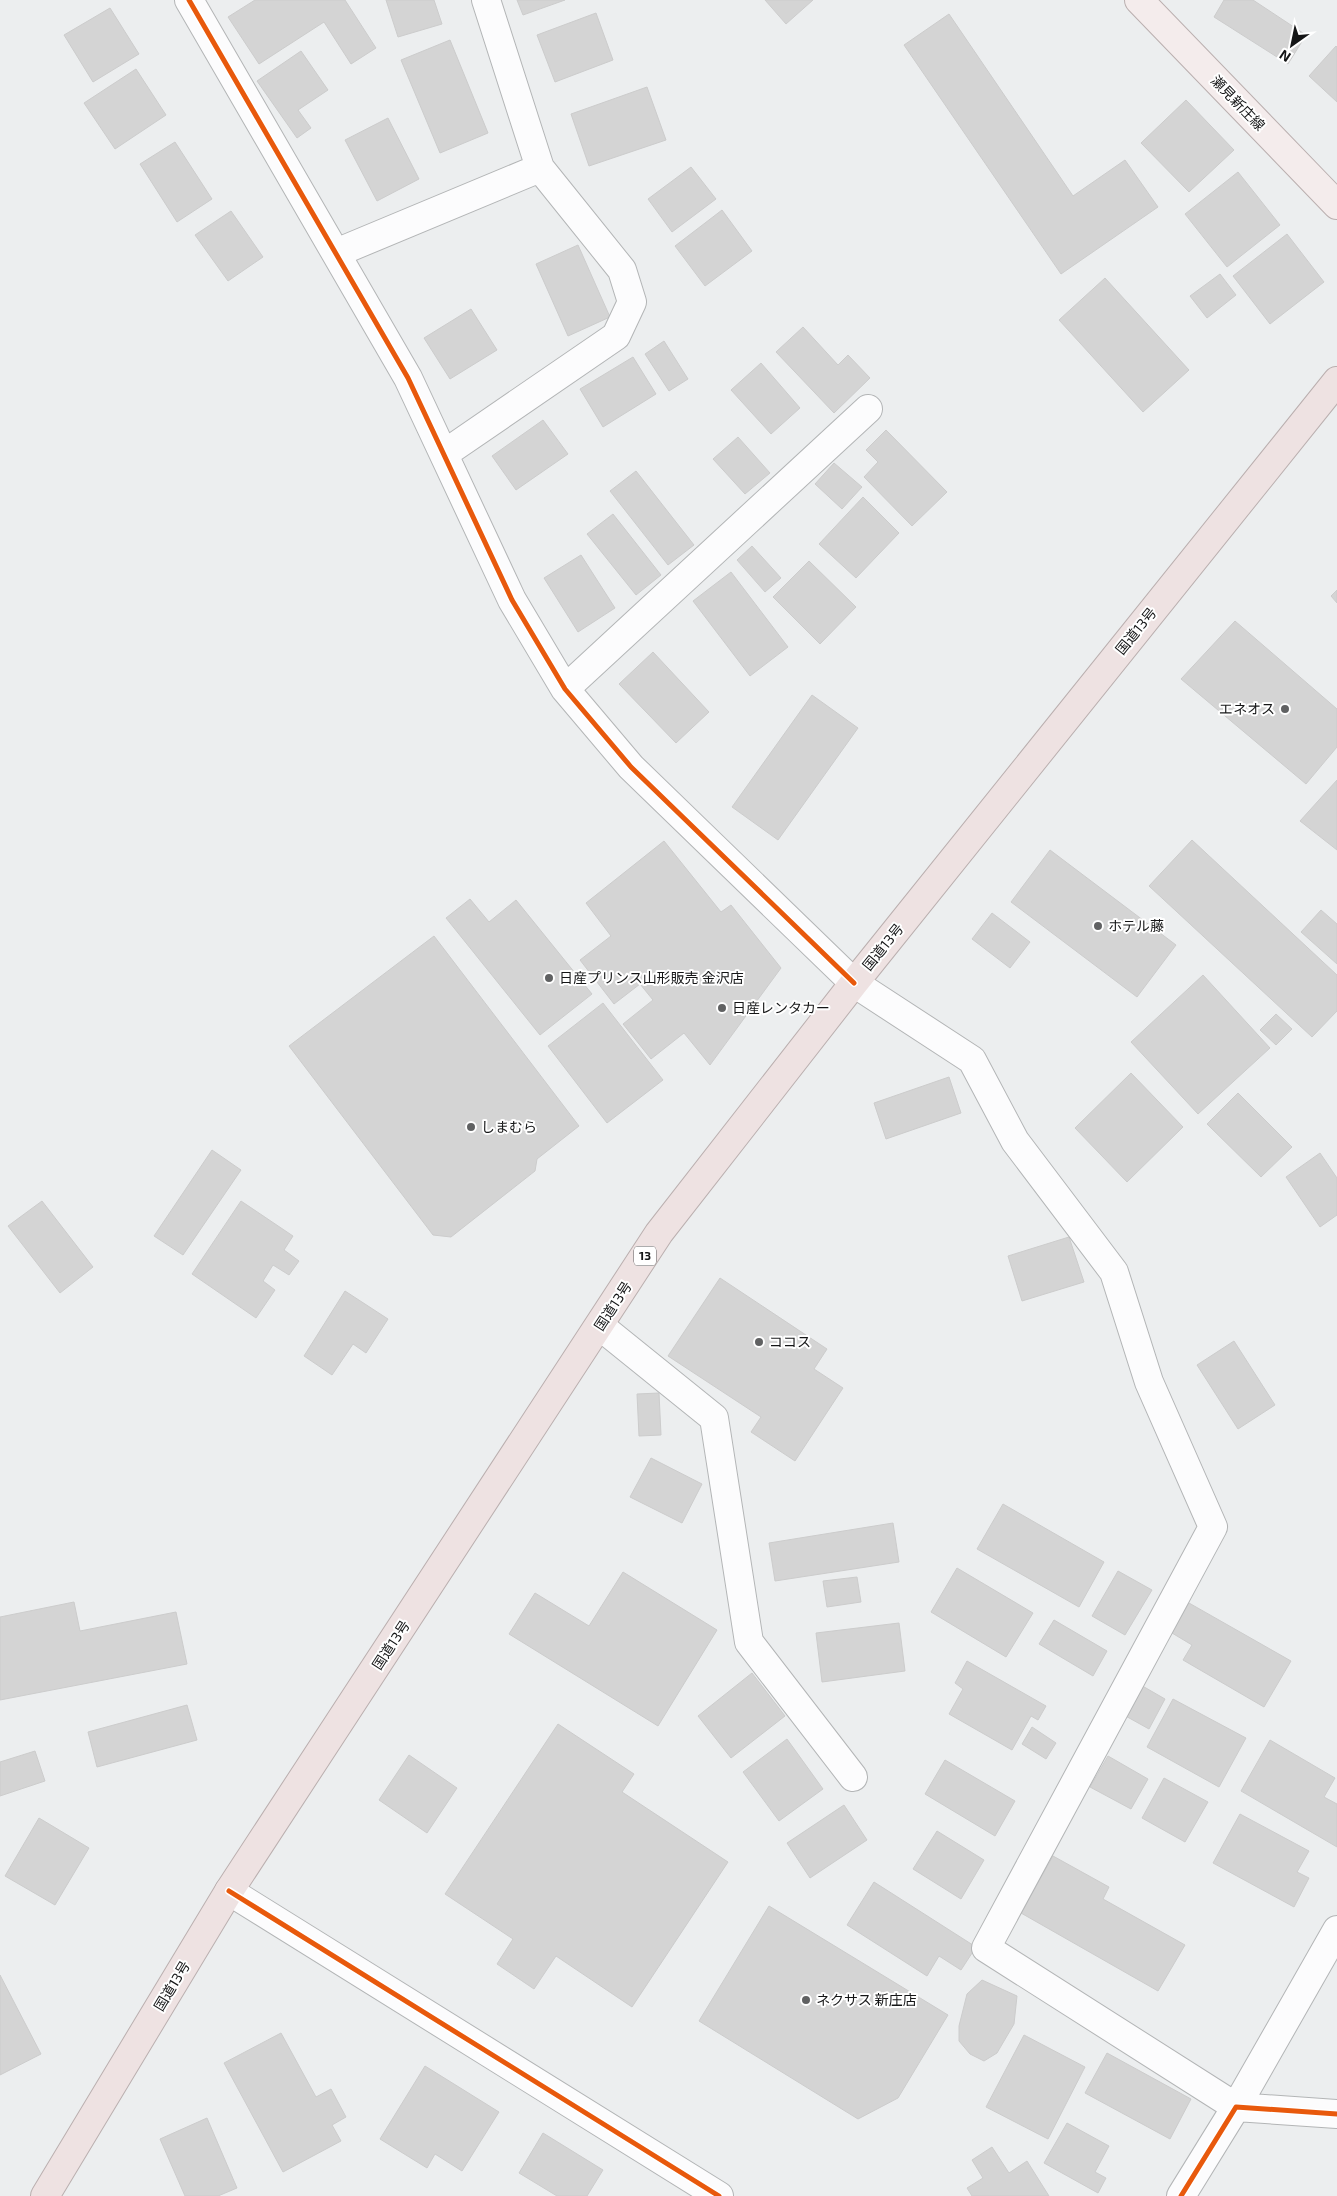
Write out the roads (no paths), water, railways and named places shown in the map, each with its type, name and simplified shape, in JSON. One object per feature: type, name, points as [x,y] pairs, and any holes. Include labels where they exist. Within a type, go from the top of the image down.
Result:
[{"type":"highway","name":"国道13号","points":[[45,2196],[229,1891],[659,1233],[854,983],[1337,381]]},
{"type":"main road","name":"瀬見新庄線","points":[[1139,0],[1337,205]]},
{"type":"street","points":[[189,0],[408,378],[512,600],[565,689],[631,767],[854,983],[972,1060],[1015,1141],[1114,1272],[1149,1382],[1213,1527],[986,1948],[1236,2107],[1337,2114]]},
{"type":"street","points":[[444,454],[616,336],[632,302],[622,270],[540,168],[486,0]]},
{"type":"street","points":[[336,252],[540,168]]},
{"type":"street","points":[[565,689],[868,409]]},
{"type":"street","points":[[600,1326],[714,1418],[749,1642],[854,1777]]},
{"type":"street","points":[[229,1891],[719,2196]]},
{"type":"street","points":[[1181,2196],[1236,2107],[1337,1930]]},
{"type":"place","name":"エネオス","points":[[1285,709]]},
{"type":"place","name":"ホテル藤","points":[[1098,926]]},
{"type":"place","name":"日産プリンス山形販売 金沢店","points":[[549,978]]},
{"type":"place","name":"日産レンタカー","points":[[722,1008]]},
{"type":"place","name":"しまむら","points":[[471,1127]]},
{"type":"place","name":"ココス","points":[[759,1342]]},
{"type":"place","name":"ネクサス 新庄店","points":[[806,2000]]}]
